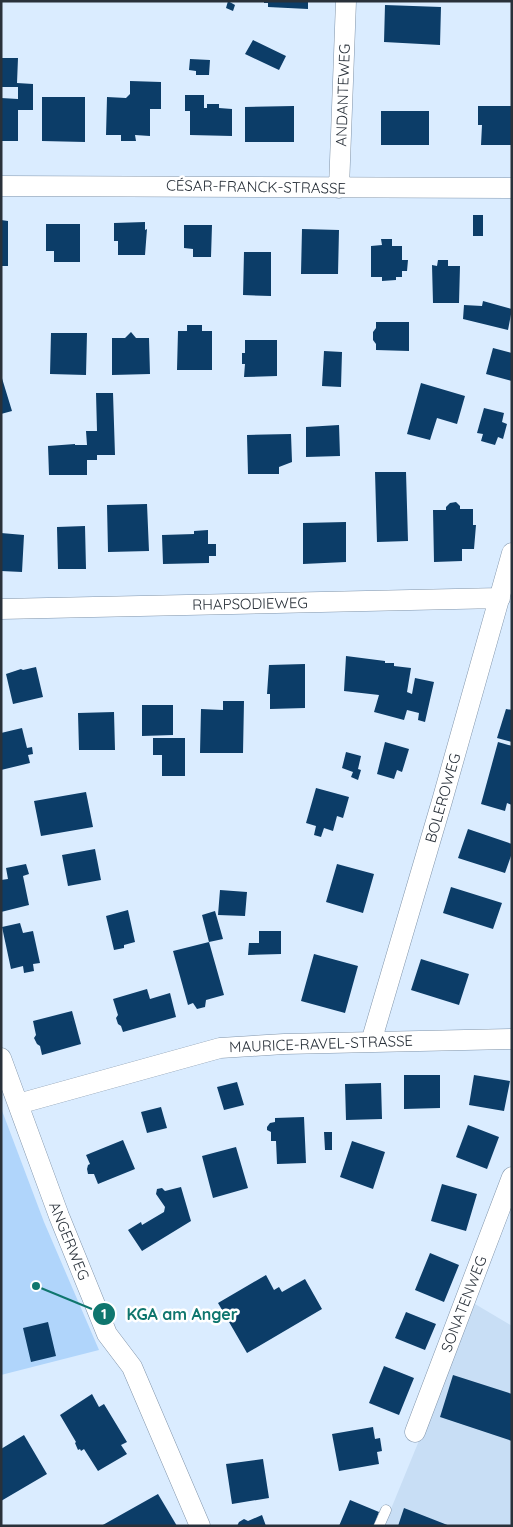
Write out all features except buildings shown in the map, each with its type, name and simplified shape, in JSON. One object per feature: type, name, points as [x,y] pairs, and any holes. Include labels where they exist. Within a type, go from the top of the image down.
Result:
[{"type":"street","name":"ANDANTEWEG","points":[[339,188],[346,1]]},
{"type":"street","name":"CÉSAR-FRANCK-STRASSE","points":[[1,186],[156,185],[512,188]]},
{"type":"street","name":"BOLEROWEG","points":[[371,1042],[512,553]]},
{"type":"street","name":"RHAPSODIEWEG","points":[[1,609],[500,598]]},
{"type":"street","name":"MAURICE-RAVEL-STRASSE","points":[[18,1104],[220,1048],[284,1044],[512,1039]]},
{"type":"street","name":"ANGERWEG","points":[[1,1058],[59,1216],[107,1334],[132,1368],[200,1526]]},
{"type":"street","name":"SONATENWEG","points":[[416,1432],[512,1177]]},
{"type":"lane","points":[[379,1526],[386,1510]]},
{"type":"shaded area","points":[[1,1108],[44,1222],[99,1350],[1,1375]]},
{"type":"shaded area","points":[[475,1304],[512,1326],[512,1526],[384,1526]]},
{"type":"place","name":"KGA am Anger","points":[[36,1286]]}]
